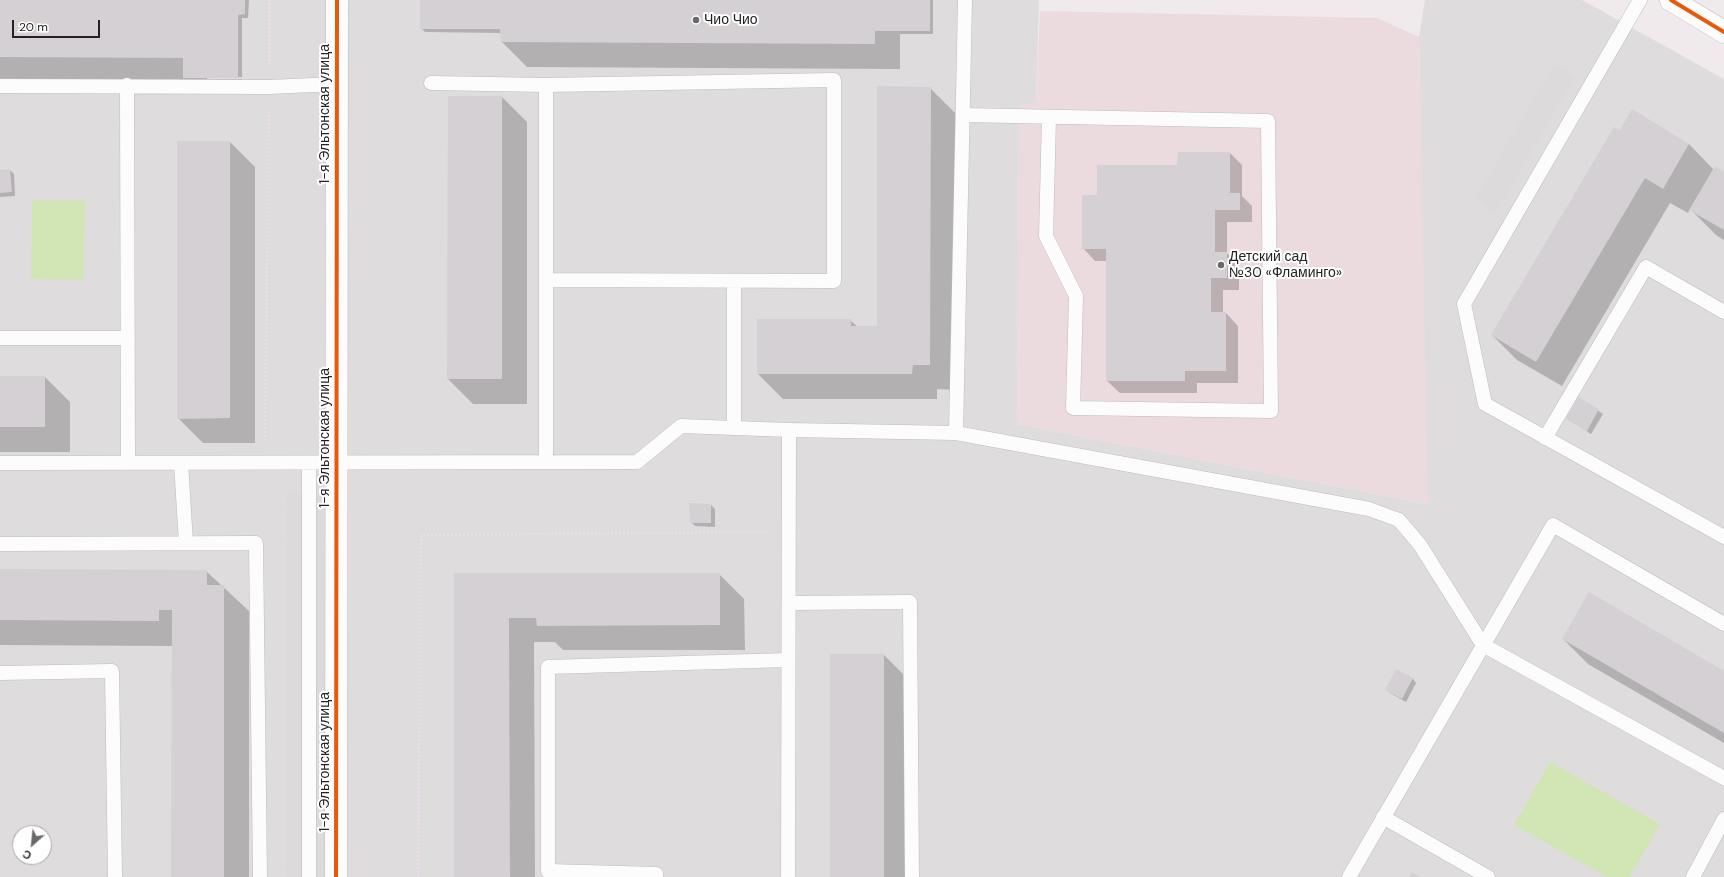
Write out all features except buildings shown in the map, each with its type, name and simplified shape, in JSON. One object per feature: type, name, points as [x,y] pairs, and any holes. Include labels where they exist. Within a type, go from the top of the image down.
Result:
[{"type":"street","name":"1-я Эльтонская улица","points":[[336,877],[337,0]]},
{"type":"street","points":[[1671,0],[1724,32]]},
{"type":"lane","points":[[956,433],[965,0]]},
{"type":"lane","points":[[1640,0],[1464,304],[1485,404],[1724,538]]},
{"type":"lane","points":[[431,83],[546,85],[834,80],[834,281],[546,280]]},
{"type":"lane","points":[[0,86],[127,85],[269,87],[336,84]]},
{"type":"lane","points":[[127,85],[128,462]]},
{"type":"lane","points":[[546,85],[546,462]]},
{"type":"lane","points":[[962,115],[1268,121],[1271,411],[1073,408],[1076,296],[1046,236],[1049,117]]},
{"type":"lane","points":[[1545,438],[1646,267],[1724,312]]},
{"type":"lane","points":[[734,281],[734,428]]},
{"type":"lane","points":[[0,338],[128,338]]},
{"type":"lane","points":[[0,464],[128,462],[637,462],[681,426],[789,430],[956,433],[1369,510],[1399,520],[1420,545],[1483,646],[1724,778]]},
{"type":"lane","points":[[788,877],[789,430]]},
{"type":"lane","points":[[181,462],[186,543]]},
{"type":"lane","points":[[309,463],[309,877]]},
{"type":"lane","points":[[1349,877],[1553,525],[1724,624]]},
{"type":"lane","points":[[0,544],[256,543],[260,877]]},
{"type":"lane","points":[[789,603],[910,602],[912,877]]},
{"type":"lane","points":[[656,877],[656,874],[548,871],[548,667],[788,660]]},
{"type":"lane","points":[[0,673],[112,671],[115,877]]},
{"type":"lane","points":[[1384,817],[1488,877]]},
{"type":"lane","points":[[1693,877],[1724,819]]},
{"type":"path","points":[[265,463],[269,0]]},
{"type":"path","points":[[418,877],[421,535],[789,532]]},
{"type":"shaded area","points":[[0,0],[1039,0],[1036,103],[1019,106],[1017,424],[1427,504],[1419,37],[1425,0],[1582,0],[1724,79],[1724,877],[0,877]]},
{"type":"shaded area","name":"Детский сад №30 «Фламинго»","points":[[1040,11],[1377,18],[1419,37],[1428,504],[1017,424],[1019,105],[1036,102]]},
{"type":"shaded area","points":[[1554,64],[1575,76],[1496,213],[1475,200]]},
{"type":"shaded area","points":[[287,493],[331,494],[330,877],[286,877]]},
{"type":"green space","points":[[32,200],[85,200],[84,280],[31,279]]},
{"type":"green space","points":[[1550,762],[1660,824],[1630,877],[1607,877],[1514,825]]},
{"type":"cycle path","points":[[336,877],[337,0]]},
{"type":"cycle path","points":[[1671,0],[1724,32]]},
{"type":"place","name":"Чио Чио","points":[[696,20]]},
{"type":"place","name":"Детский сад №30 «Фламинго»","points":[[1221,265]]}]
